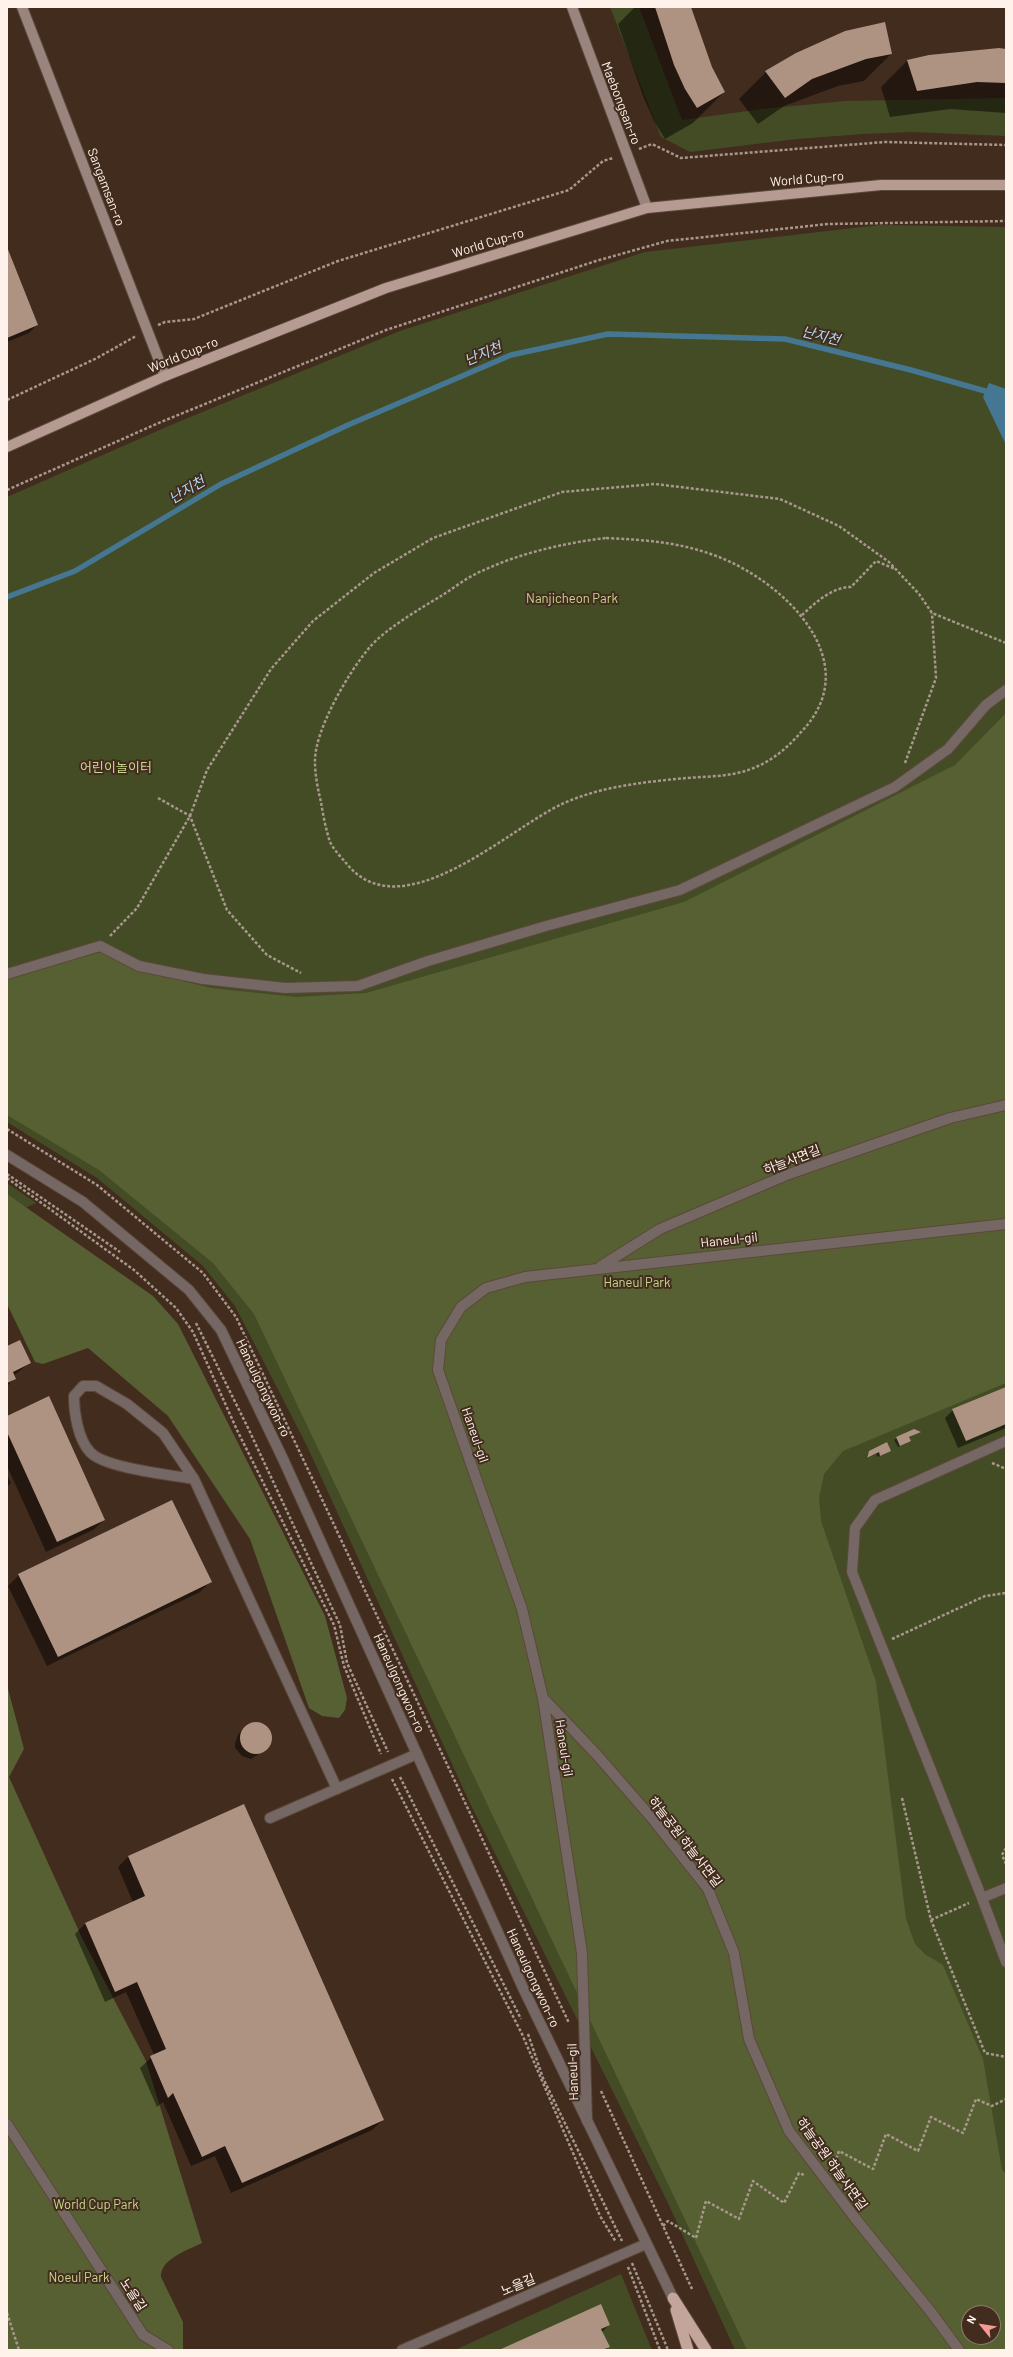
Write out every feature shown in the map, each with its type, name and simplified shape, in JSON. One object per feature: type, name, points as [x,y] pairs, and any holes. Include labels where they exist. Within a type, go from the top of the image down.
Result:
[{"type":"highway","points":[[673,2298],[688,2350]]},
{"type":"highway","points":[[673,2298],[706,2350]]},
{"type":"main road","name":"Sangamsan-ro","points":[[22,7],[165,376]]},
{"type":"main road","name":"Maebongsan-ro","points":[[572,7],[647,208]]},
{"type":"main road","name":"World Cup-ro","points":[[7,447],[165,376],[386,288],[647,208],[881,185],[1006,185]]},
{"type":"street","points":[[7,974],[100,946],[139,966],[203,979],[285,988],[358,986],[428,961],[531,930],[680,890],[895,787],[948,749],[986,705],[1006,690]]},
{"type":"street","name":"하늘사면길","points":[[598,1268],[660,1229],[789,1174],[950,1118],[1006,1105]]},
{"type":"street","name":"Haneulgongwon-ro","points":[[7,1154],[83,1202],[189,1290],[221,1330],[283,1459],[524,1990],[673,2298]]},
{"type":"street","name":"Haneul-gil","points":[[587,2121],[582,1953],[543,1698],[522,1609],[438,1370],[441,1340],[461,1307],[486,1288],[525,1277],[1006,1224]]},
{"type":"street","points":[[194,1479],[103,1462],[90,1452],[82,1437],[74,1411],[74,1396],[83,1386],[96,1386],[128,1404],[162,1433],[194,1479],[337,1789]]},
{"type":"street","points":[[1006,1441],[875,1500],[855,1528],[852,1572],[1006,1962]]},
{"type":"street","name":"하늘공원 하늘사면길","points":[[543,1698],[597,1755],[651,1817],[708,1889],[734,1953],[749,2039],[789,2131],[855,2218],[931,2312],[959,2350]]},
{"type":"street","points":[[270,1818],[417,1754]]},
{"type":"street","points":[[982,1898],[1006,1888]]},
{"type":"street","name":"노을길","points":[[7,2124],[143,2336],[168,2350]]},
{"type":"street","name":"노을길","points":[[402,2350],[646,2244]]},
{"type":"path","points":[[7,400],[96,358],[122,342],[165,322],[194,319],[338,261],[569,190],[603,161],[652,144],[681,158],[885,142],[1006,145]]},
{"type":"path","points":[[7,490],[161,422],[386,330],[596,262],[667,241],[828,224],[1006,221]]},
{"type":"path","points":[[100,946],[137,908],[190,816],[207,770],[271,669],[314,621],[374,573],[433,538],[562,492],[655,484],[780,499],[839,526],[889,562],[919,594],[932,613],[936,678],[895,787]]},
{"type":"path","points":[[606,538],[667,542],[721,558],[738,566],[756,576],[785,599],[802,615],[820,647],[826,688],[823,702],[809,724],[795,739],[760,765],[733,775],[684,778],[603,790],[561,804],[509,837],[449,870],[414,885],[399,888],[381,885],[356,875],[331,844],[320,799],[314,759],[324,724],[344,684],[371,645],[418,610],[480,572],[530,553],[581,541],[606,538]]},
{"type":"path","points":[[802,615],[823,597],[845,587],[851,587],[876,561],[896,570]]},
{"type":"path","points":[[932,613],[1006,643]]},
{"type":"path","points":[[158,798],[190,816],[227,910],[267,955],[327,987]]},
{"type":"path","points":[[7,1174],[126,1257]]},
{"type":"path","points":[[7,1178],[134,1270],[176,1308],[193,1332],[237,1430],[334,1624],[344,1666],[390,1766],[522,2034],[600,2216],[625,2253],[660,2350]]},
{"type":"path","points":[[192,1318],[249,1430],[340,1625],[347,1663],[390,1766],[523,2024]]},
{"type":"path","points":[[881,1645],[985,1596],[1006,1593]]},
{"type":"path","points":[[902,1798],[931,1920],[985,2053],[1006,2057]]},
{"type":"path","points":[[1006,1848],[1002,1855],[1006,1864]]},
{"type":"path","points":[[931,1920],[982,1898]]},
{"type":"path","points":[[526,2029],[543,2078],[625,2253],[668,2350]]},
{"type":"path","points":[[663,2226],[692,2289]]},
{"type":"path","points":[[7,2313],[19,2350]]},
{"type":"green space","points":[[610,7],[639,7],[682,120],[762,109],[845,101],[1006,98],[1006,136],[911,132],[863,134],[797,139],[690,152],[661,137]]},
{"type":"green space","name":"Haneul Park","points":[[880,225],[1006,227],[1006,2350],[735,2350],[668,2203],[468,1799],[307,1446],[235,1306],[203,1266],[97,1178],[7,1122],[7,497],[178,422],[400,331],[645,252]]},
{"type":"green space","name":"Haneul Park","points":[[1006,713],[1006,1383],[843,1451],[824,1474],[819,1498],[821,1521],[876,1682],[906,1919],[915,1944],[926,1955],[943,1965],[983,2059],[1002,2170],[1006,2174],[1006,2350],[747,2350],[254,1314],[213,1263],[99,1170],[7,1115],[7,978],[97,953],[104,953],[136,969],[211,988],[296,997],[366,993],[684,902],[955,765]]},
{"type":"green space","points":[[7,1183],[36,1203],[7,1216]]},
{"type":"green space","points":[[7,1194],[153,1296],[178,1324],[325,1616],[347,1698],[345,1710],[339,1718],[322,1716],[309,1708],[250,1539],[168,1416],[88,1348],[43,1364],[35,1362],[7,1304]]},
{"type":"green space","name":"World Cup Park","points":[[7,1685],[24,1749],[9,1777],[83,1940],[146,2061],[202,2243],[170,2260],[162,2271],[161,2277],[183,2322],[183,2350],[7,2350]]},
{"type":"green space","points":[[621,2274],[652,2350],[455,2350]]},
{"type":"water","points":[[989,383],[1006,389],[1006,445],[983,397]]},
{"type":"building","points":[[655,7],[691,7],[712,67],[725,92],[697,108],[685,89],[674,65]]},
{"type":"building","points":[[885,22],[892,54],[866,59],[812,79],[785,98],[765,71],[796,53],[845,31]]},
{"type":"building","points":[[999,48],[1006,49],[1006,83],[977,82],[917,91],[907,60],[929,55]]},
{"type":"building","points":[[7,247],[38,325],[7,338]]},
{"type":"building","points":[[20,1340],[31,1363],[13,1372],[16,1379],[7,1383],[7,1346]]},
{"type":"building","points":[[1006,1387],[1006,1424],[966,1441],[952,1409]]},
{"type":"building","points":[[49,1396],[105,1520],[57,1542],[7,1432],[7,1416]]},
{"type":"building","points":[[914,1429],[921,1432],[909,1437],[911,1441],[900,1446],[896,1437]]},
{"type":"building","points":[[887,1442],[891,1451],[880,1456],[879,1452],[867,1458],[869,1451]]},
{"type":"building","points":[[172,1500],[212,1582],[58,1657],[18,1574]]},
{"type":"building","points":[[253,1722],[259,1722],[269,1729],[272,1738],[271,1744],[265,1751],[259,1754],[253,1754],[243,1747],[240,1741],[240,1735],[247,1725]]},
{"type":"building","points":[[244,1804],[384,2120],[242,2183],[225,2146],[202,2157],[173,2093],[168,2098],[150,2056],[166,2049],[137,1982],[115,1992],[85,1923],[145,1896],[128,1856]]},
{"type":"building","points":[[601,2304],[610,2325],[601,2329],[610,2347],[602,2350],[499,2350]]},
{"type":"waterway","name":"난지천","points":[[7,597],[75,571],[221,484],[348,425],[511,355],[608,334],[785,339],[911,370],[985,391],[991,395]]},
{"type":"park label","name":"Nanjicheon Park","points":[[572,599]]},
{"type":"park label","name":"어린이놀이터","points":[[116,768]]},
{"type":"park label","name":"Noeul Park","points":[[79,2278]]}]
